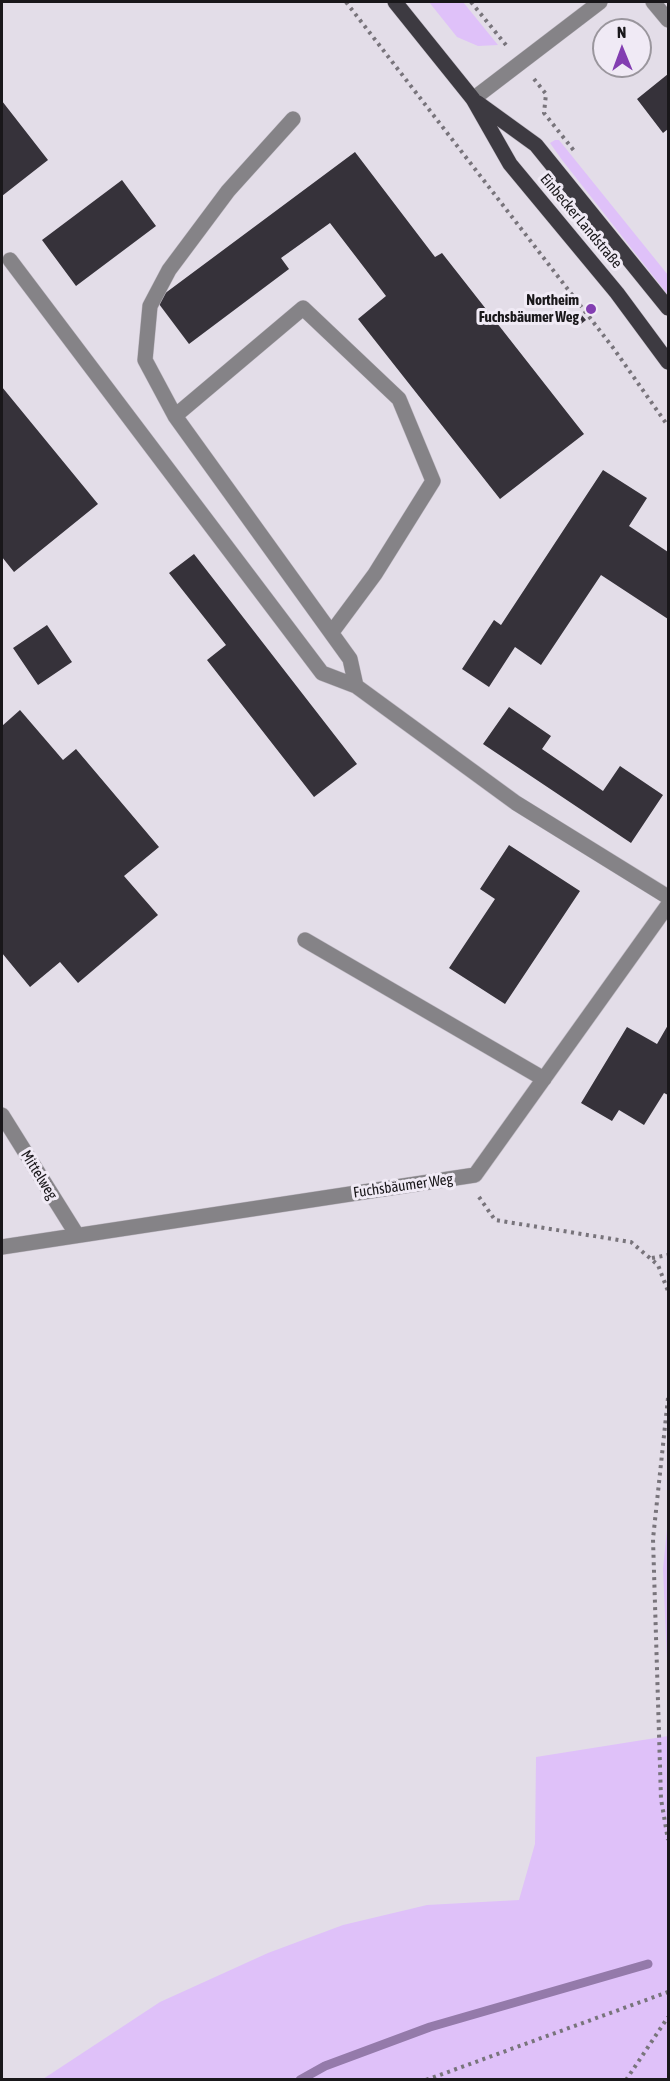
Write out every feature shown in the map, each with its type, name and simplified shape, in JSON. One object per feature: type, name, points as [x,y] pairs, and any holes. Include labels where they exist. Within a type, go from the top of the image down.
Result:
[{"type":"main road","name":"Einbecker Landstraße","points":[[395,2],[473,99],[510,164],[617,293],[669,362]]},
{"type":"main road","name":"Einbecker Landstraße","points":[[473,99],[536,146],[669,308]]},
{"type":"street","points":[[473,99],[600,2]]},
{"type":"street","points":[[653,2],[669,20]]},
{"type":"street","points":[[293,119],[228,191],[169,270],[150,306],[145,360],[175,416],[350,659],[356,686]]},
{"type":"street","points":[[10,260],[322,673],[356,686],[516,803],[669,897]]},
{"type":"street","points":[[175,416],[303,308],[399,399],[433,482],[375,574],[332,632]]},
{"type":"street","points":[[475,1175],[669,905]]},
{"type":"street","points":[[305,940],[544,1079]]},
{"type":"street","name":"Mittelweg","points":[[2,1115],[77,1234]]},
{"type":"street","name":"Fuchsbäumer Weg","points":[[2,1247],[475,1175]]},
{"type":"path","points":[[346,2],[614,349],[669,426]]},
{"type":"path","points":[[471,2],[546,94],[544,113],[578,156]]},
{"type":"path","points":[[475,1175],[480,1201],[495,1220],[631,1242],[658,1265],[669,1291]]},
{"type":"path","points":[[651,1258],[669,1255]]},
{"type":"path","points":[[669,1398],[653,1539],[661,1799],[669,1840]]},
{"type":"path","points":[[426,2079],[669,1992]]},
{"type":"path","points":[[626,2079],[669,2017]]},
{"type":"shaded area","points":[[429,2],[463,2],[498,45],[478,46],[457,37]]},
{"type":"shaded area","points":[[559,140],[668,275],[668,295],[562,160],[550,143]]},
{"type":"shaded area","points":[[668,1519],[668,1683],[663,1569]]},
{"type":"shaded area","points":[[668,1736],[668,2079],[43,2079],[160,2002],[268,1953],[343,1925],[427,1905],[519,1900],[535,1844],[536,1757]]},
{"type":"building","points":[[668,74],[668,129],[663,133],[637,99]]},
{"type":"building","points":[[2,101],[48,160],[2,196]]},
{"type":"building","points":[[355,152],[435,257],[442,253],[584,434],[500,499],[358,319],[386,296],[330,223],[281,258],[289,269],[189,344],[156,300]]},
{"type":"building","points":[[122,180],[156,226],[76,286],[42,240]]},
{"type":"building","points":[[580,313],[586,320],[581,324],[576,317]]},
{"type":"building","points":[[2,387],[98,504],[14,572],[2,557]]},
{"type":"building","points":[[603,470],[647,498],[629,526],[668,552],[668,619],[601,575],[541,665],[515,647],[489,687],[462,669],[494,620],[501,625]]},
{"type":"building","points":[[194,554],[357,764],[314,797],[207,660],[226,645],[169,573]]},
{"type":"building","points":[[47,625],[72,662],[38,685],[13,648]]},
{"type":"building","points":[[509,707],[551,736],[542,749],[603,791],[620,766],[663,795],[631,843],[483,744]]},
{"type":"building","points":[[20,710],[63,760],[76,749],[159,847],[124,876],[158,915],[78,983],[60,962],[30,987],[2,953],[2,726]]},
{"type":"building","points":[[509,845],[580,891],[505,1004],[449,968],[495,899],[480,889]]},
{"type":"building","points":[[668,1025],[668,1095],[664,1093],[644,1125],[619,1110],[612,1121],[581,1103],[627,1027],[657,1044]]},
{"type":"waterway","points":[[300,2080],[325,2066],[430,2027],[648,1964]]},
{"type":"place","name":"Northeim Fuchsbäumer Weg","points":[[591,309]]}]
